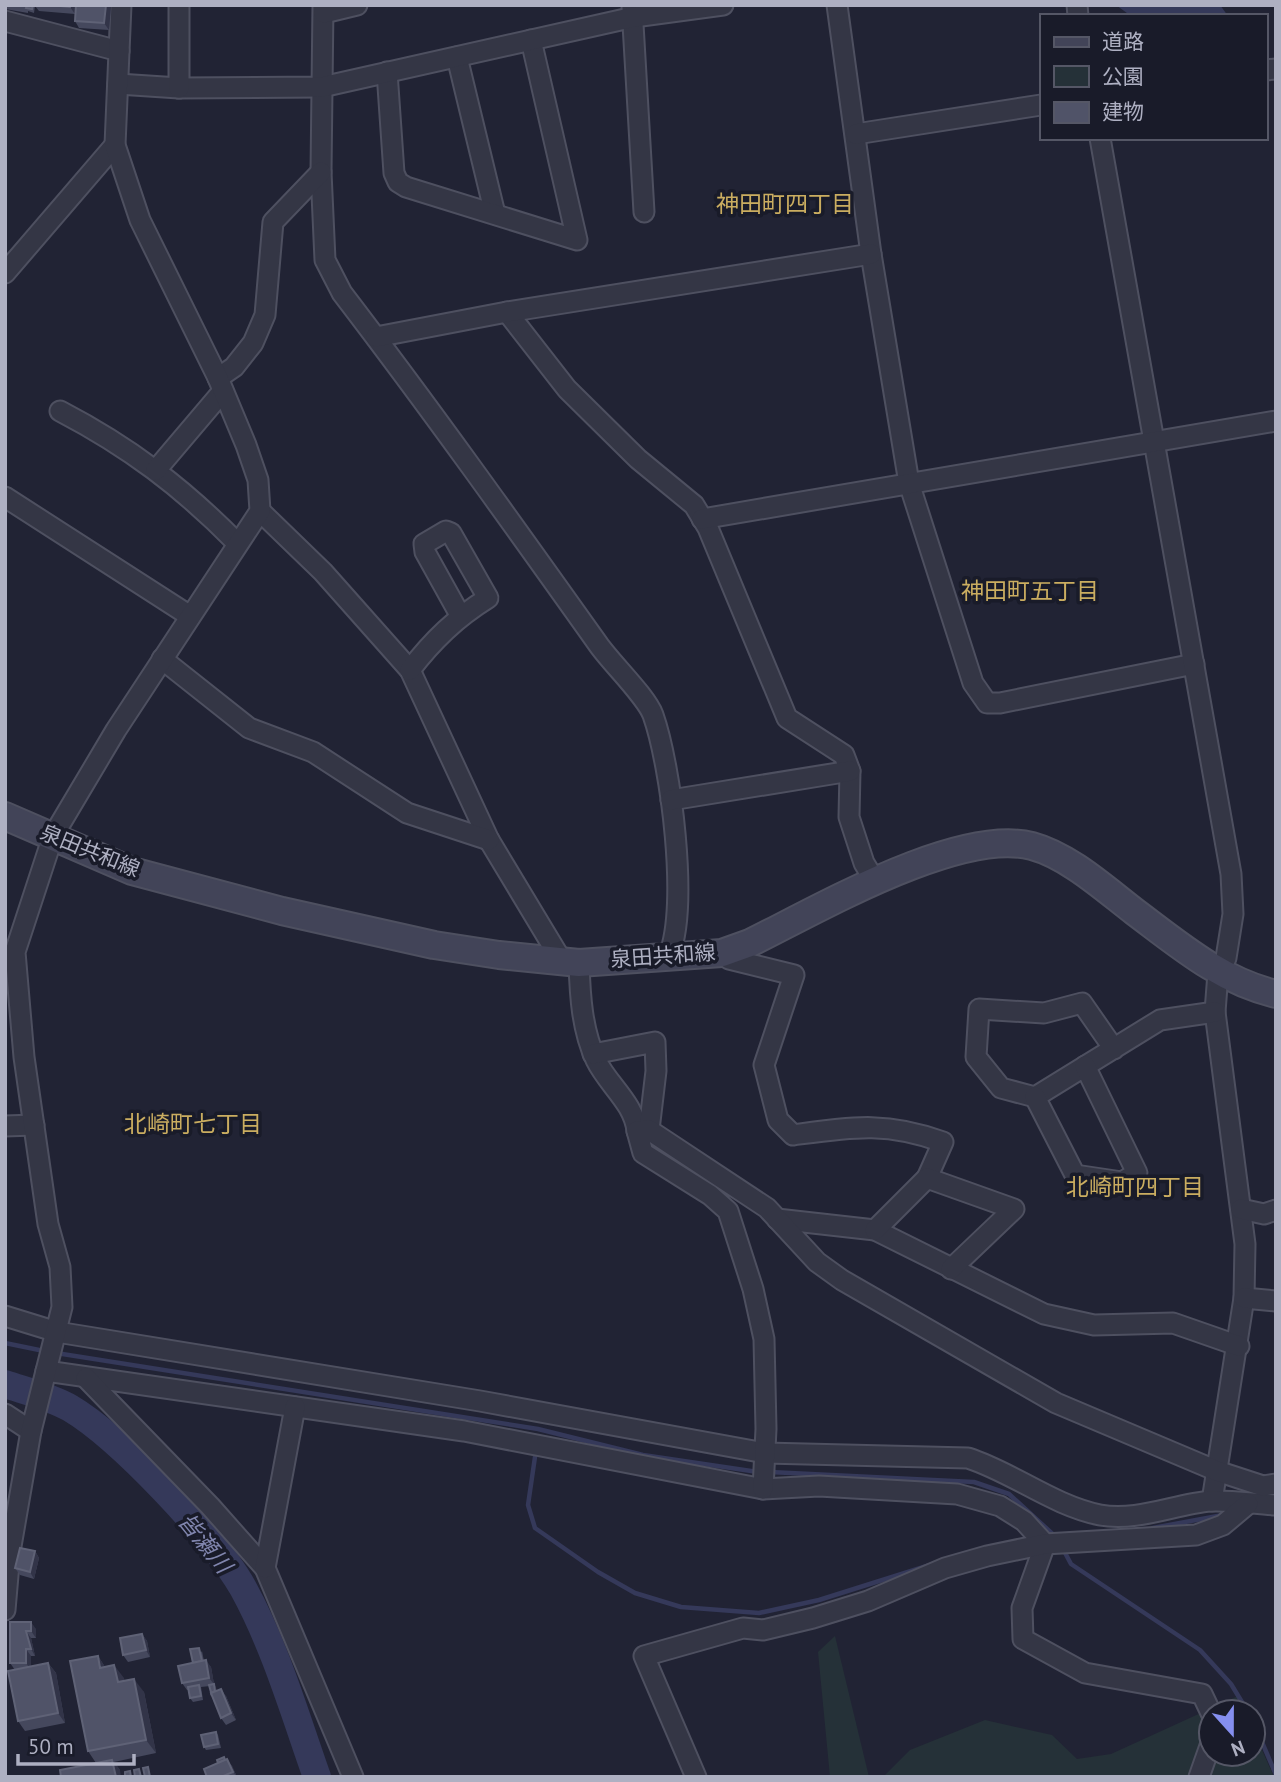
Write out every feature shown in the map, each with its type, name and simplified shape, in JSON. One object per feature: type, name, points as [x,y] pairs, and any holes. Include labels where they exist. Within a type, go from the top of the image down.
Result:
[{"type":"main road","name":"泉田共和線","points":[[5,816],[132,871],[282,911],[434,945],[571,963],[722,953],[750,943],[931,860],[972,847],[1008,843],[1033,846],[1055,856],[1101,886],[1218,973],[1254,989],[1276,994]]},
{"type":"street","points":[[5,1610],[8,1553],[33,1425],[62,1307],[60,1267],[48,1224],[10,952],[53,836],[116,730],[260,511],[258,480],[220,385],[140,220],[115,145],[121,5]]},
{"type":"street","points":[[179,5],[179,89]]},
{"type":"street","points":[[358,5],[323,9],[321,172],[325,260],[342,293],[498,500],[598,644],[652,713],[671,800],[677,857],[675,940],[668,955]]},
{"type":"street","points":[[118,84],[179,89],[322,87],[531,40],[633,11],[723,5]]},
{"type":"street","points":[[837,5],[871,254],[909,483],[973,682],[987,703],[1194,664]]},
{"type":"street","points":[[633,11],[644,212]]},
{"type":"street","points":[[5,21],[119,51]]},
{"type":"street","points":[[387,72],[394,173],[398,182],[406,187],[577,240],[531,40]]},
{"type":"street","points":[[457,57],[495,214]]},
{"type":"street","points":[[856,134],[1040,105]]},
{"type":"street","points":[[1100,140],[1231,874],[1233,914],[1226,958],[1218,973],[1215,1012],[1245,1244],[1244,1298],[1239,1346],[1212,1501]]},
{"type":"street","points":[[5,273],[115,145]]},
{"type":"street","points":[[156,470],[253,343],[265,315],[273,222],[321,172]]},
{"type":"street","points":[[376,337],[507,312],[871,254]]},
{"type":"street","points":[[507,312],[567,389],[638,459],[694,505],[763,655],[787,718],[844,755],[850,771],[849,817],[864,863],[876,883]]},
{"type":"street","points":[[60,411],[114,440],[156,470],[198,504],[237,543]]},
{"type":"street","points":[[702,519],[1276,421]]},
{"type":"street","points":[[5,497],[190,616]]},
{"type":"street","points":[[260,511],[323,572],[410,670],[489,840],[571,963],[586,1038],[593,1054],[643,1130],[767,1208],[817,1262],[842,1280],[1056,1403],[1217,1471],[1263,1486],[1276,1484]]},
{"type":"street","points":[[410,670],[435,638],[460,615]]},
{"type":"street","points":[[162,659],[249,728],[313,752],[407,813],[489,840]]},
{"type":"street","points":[[671,800],[850,771]]},
{"type":"street","points":[[722,953],[729,960],[794,975],[764,1065],[778,1120],[793,1135],[865,1126],[909,1130],[943,1142],[927,1178],[875,1230]]},
{"type":"street","points":[[1114,1049],[1082,1003],[1044,1013],[979,1009],[976,1057],[1001,1088],[1035,1097],[1114,1049],[1160,1020],[1215,1012]]},
{"type":"street","points":[[593,1054],[655,1042],[656,1072],[643,1130],[643,1153],[710,1195],[728,1211],[753,1289],[764,1339],[763,1484]]},
{"type":"street","points":[[1035,1097],[1075,1175],[1122,1182],[1129,1178],[1137,1173],[1085,1066]]},
{"type":"street","points":[[5,1126],[34,1125]]},
{"type":"street","points":[[927,1178],[1014,1209],[951,1269]]},
{"type":"street","points":[[1241,1209],[1264,1214],[1276,1210]]},
{"type":"street","points":[[777,1219],[875,1230],[1044,1314],[1094,1325],[1173,1323],[1239,1346]]},
{"type":"street","points":[[1244,1298],[1276,1301]]},
{"type":"street","points":[[5,1316],[55,1335],[480,1401],[765,1453],[968,1458],[993,1466],[1058,1503],[1101,1515],[1162,1510],[1212,1501],[1276,1505]]},
{"type":"street","points":[[47,1370],[86,1378],[464,1431],[763,1484],[957,1494],[1000,1506],[1024,1521],[1045,1544]]},
{"type":"street","points":[[86,1378],[210,1506],[265,1568],[353,1777]]},
{"type":"street","points":[[265,1568],[295,1407]]},
{"type":"street","points":[[5,1414],[33,1425]]},
{"type":"street","points":[[696,1777],[644,1656],[743,1628],[763,1630],[813,1618],[868,1601],[945,1569],[1045,1544],[1169,1539],[1196,1535],[1223,1525],[1248,1504]]},
{"type":"street","points":[[1162,1510],[1169,1539]]},
{"type":"street","points":[[1045,1544],[1022,1608],[1023,1639],[1085,1673],[1202,1694],[1204,1698]]},
{"type":"green space","points":[[835,1636],[869,1777],[830,1777],[818,1652]]},
{"type":"green space","points":[[1197,1715],[1197,1768],[1267,1768],[1267,1761],[1274,1777],[883,1777],[910,1750],[985,1720],[1052,1735],[1077,1759],[1111,1754]]},
{"type":"water","points":[[1116,5],[1220,5],[1227,14],[1128,14]]},
{"type":"building","points":[[76,5],[106,5],[104,23],[75,21]]},
{"type":"building","points":[[20,1548],[35,1551],[30,1572],[15,1568]]},
{"type":"building","points":[[10,1622],[31,1622],[31,1631],[26,1631],[31,1649],[26,1649],[26,1663],[10,1663]]},
{"type":"building","points":[[142,1634],[146,1650],[123,1655],[120,1638]]},
{"type":"building","points":[[199,1648],[202,1661],[193,1663],[190,1649]]},
{"type":"building","points":[[98,1656],[100,1668],[114,1665],[118,1682],[134,1679],[146,1740],[88,1751],[70,1661]]},
{"type":"building","points":[[206,1660],[209,1678],[182,1683],[178,1666]]},
{"type":"building","points":[[48,1663],[58,1713],[18,1721],[8,1671]]},
{"type":"building","points":[[214,1684],[215,1691],[211,1693],[209,1685]]},
{"type":"building","points":[[199,1685],[201,1696],[190,1698],[188,1687]]},
{"type":"building","points":[[221,1689],[231,1713],[221,1718],[211,1693]]},
{"type":"building","points":[[216,1732],[218,1744],[204,1747],[201,1735]]},
{"type":"building","points":[[227,1759],[233,1772],[221,1777],[207,1777],[204,1769]]},
{"type":"building","points":[[112,1760],[116,1777],[61,1777],[60,1770]]},
{"type":"building","points":[[148,1767],[150,1777],[145,1777],[143,1768]]},
{"type":"building","points":[[139,1769],[141,1777],[135,1777],[134,1770]]},
{"type":"waterway","points":[[5,1343],[44,1351]]},
{"type":"waterway","points":[[56,1353],[538,1429],[643,1455],[758,1472]]},
{"type":"waterway","name":"皆瀬川","points":[[5,1384],[55,1401],[90,1422],[139,1465],[211,1543],[243,1588],[265,1633],[317,1777]]},
{"type":"waterway","points":[[536,1450],[528,1505],[535,1528],[598,1572],[635,1593],[681,1607],[759,1613],[819,1600],[930,1565]]},
{"type":"waterway","points":[[770,1472],[974,1482],[1009,1494],[1057,1538]]},
{"type":"waterway","points":[[1153,1528],[1223,1515]]},
{"type":"waterway","points":[[1063,1549],[1071,1564],[1200,1650],[1231,1684],[1240,1698]]},
{"type":"waterway","points":[[1267,1754],[1276,1775]]},
{"type":"district","name":"神田町四丁目","points":[[785,204]]},
{"type":"district","name":"神田町五丁目","points":[[1030,591]]},
{"type":"district","name":"北崎町七丁目","points":[[193,1124]]},
{"type":"district","name":"北崎町四丁目","points":[[1135,1187]]}]
